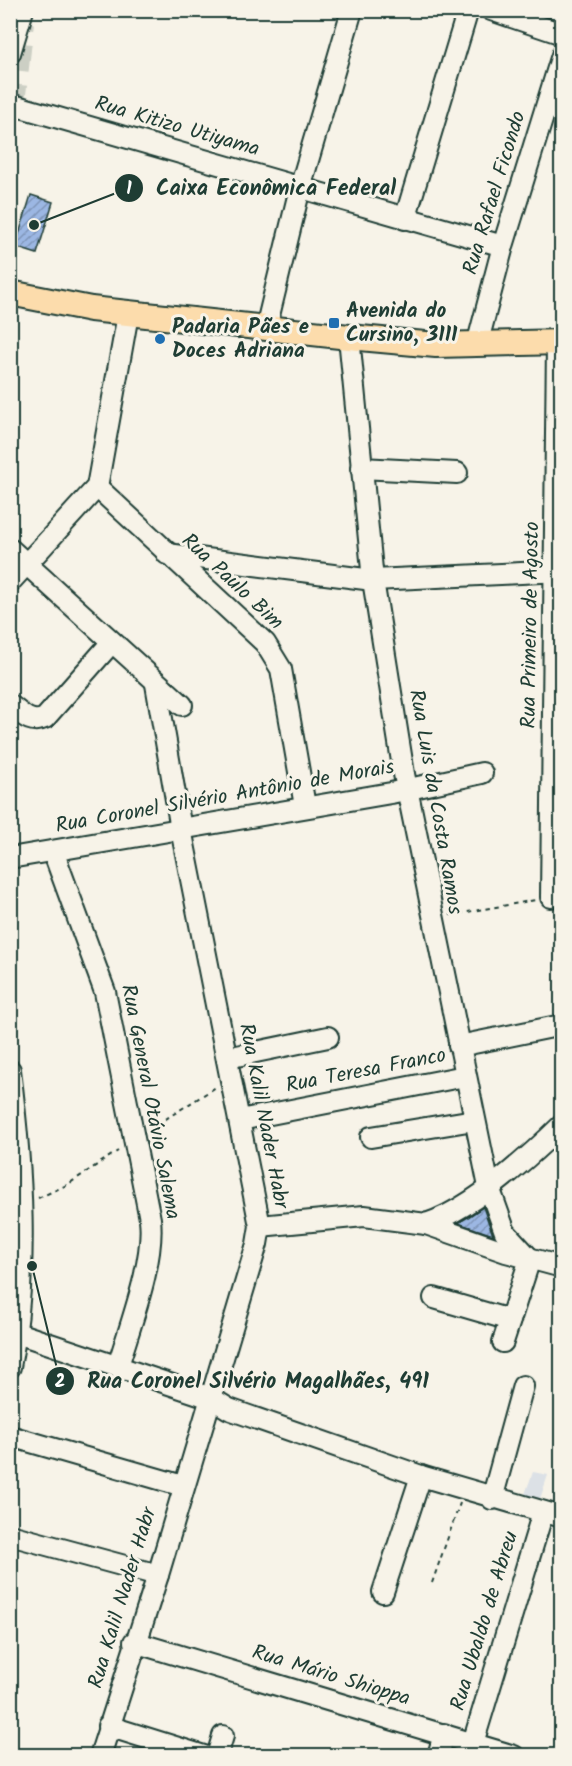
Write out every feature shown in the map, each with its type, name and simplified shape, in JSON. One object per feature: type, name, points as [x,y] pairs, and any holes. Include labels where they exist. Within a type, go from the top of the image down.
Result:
[{"type":"main road","points":[[10,293],[37,300],[128,314],[436,345],[559,342]]},
{"type":"street","points":[[10,53],[23,10]]},
{"type":"street","points":[[266,328],[300,188],[352,10]]},
{"type":"street","points":[[405,219],[468,10]]},
{"type":"street","points":[[491,10],[561,34]]},
{"type":"street","name":"Rua Rafael Ficondo","points":[[477,345],[502,246],[561,55]]},
{"type":"street","name":"Rua Kitizo Utiyama","points":[[10,104],[502,246]]},
{"type":"street","points":[[10,582],[97,487],[128,314]]},
{"type":"street","name":"Rua Luis da Costa Ramos","points":[[349,337],[373,580],[406,790],[489,1187],[505,1232],[530,1258]]},
{"type":"street","name":"Rua Primeiro de Agosto","points":[[556,895],[559,342]]},
{"type":"street","points":[[361,468],[457,473]]},
{"type":"street","name":"Rua Paulo Bim","points":[[97,487],[265,643],[275,656],[281,669],[305,806]]},
{"type":"street","points":[[10,549],[156,684],[182,705]]},
{"type":"street","points":[[167,554],[373,580],[559,572]]},
{"type":"street","points":[[10,705],[29,720],[38,721],[45,718],[112,642]]},
{"type":"street","name":"Rua Kalil Nader Habr","points":[[100,1755],[134,1642],[158,1575],[257,1244],[260,1226],[181,829],[156,684]]},
{"type":"street","name":"Rua Coronel Silvério Antônio de Morais","points":[[10,858],[406,790],[482,773]]},
{"type":"street","name":"Rua General Otávio Salema","points":[[53,851],[105,992],[152,1235],[118,1366]]},
{"type":"street","points":[[459,1046],[561,1025]]},
{"type":"street","points":[[229,1067],[328,1037]]},
{"type":"street","points":[[10,1070],[16,1239],[23,1266],[17,1333],[10,1367]]},
{"type":"street","name":"Rua Teresa Franco","points":[[240,1120],[465,1076]]},
{"type":"street","points":[[371,1137],[474,1120]]},
{"type":"street","points":[[426,1224],[443,1218],[489,1187],[561,1125]]},
{"type":"street","points":[[260,1226],[364,1216],[426,1224],[561,1267]]},
{"type":"street","points":[[503,1342],[530,1258]]},
{"type":"street","points":[[434,1298],[510,1320]]},
{"type":"street","points":[[17,1333],[211,1398],[230,1410],[421,1476],[552,1515]]},
{"type":"street","points":[[492,1499],[523,1386]]},
{"type":"street","points":[[10,1436],[183,1486]]},
{"type":"street","points":[[383,1592],[421,1476]]},
{"type":"street","name":"Rua Ubaldo de Abreu","points":[[473,1743],[552,1515]]},
{"type":"street","points":[[10,1535],[158,1575]]},
{"type":"street","name":"Rua Mário Shioppa","points":[[134,1642],[514,1755]]},
{"type":"street","points":[[108,1726],[204,1755]]},
{"type":"street","points":[[438,1755],[444,1734]]},
{"type":"street","points":[[217,1755],[223,1736]]},
{"type":"path","points":[[432,919],[556,895]]},
{"type":"path","points":[[15,1199],[34,1200],[67,1185],[135,1140],[229,1067]]},
{"type":"path","points":[[432,1582],[464,1490]]},
{"type":"shaded area","points":[[533,1472],[548,1475],[540,1499],[525,1494]]},
{"type":"building","points":[[31,195],[53,202],[37,254],[15,247]]},
{"type":"building","points":[[483,1207],[493,1235],[458,1223]]},
{"type":"tunnel","points":[[10,112],[20,22]]},
{"type":"place","name":"Caixa Econômica Federal","points":[[34,225]]},
{"type":"place","name":"Avenida do Cursino, 3111","points":[[334,323]]},
{"type":"place","name":"Padaria Pães e Doces Adriana","points":[[160,339]]},
{"type":"place","name":"Rua Coronel Silvério Magalhães, 491","points":[[32,1266]]}]
